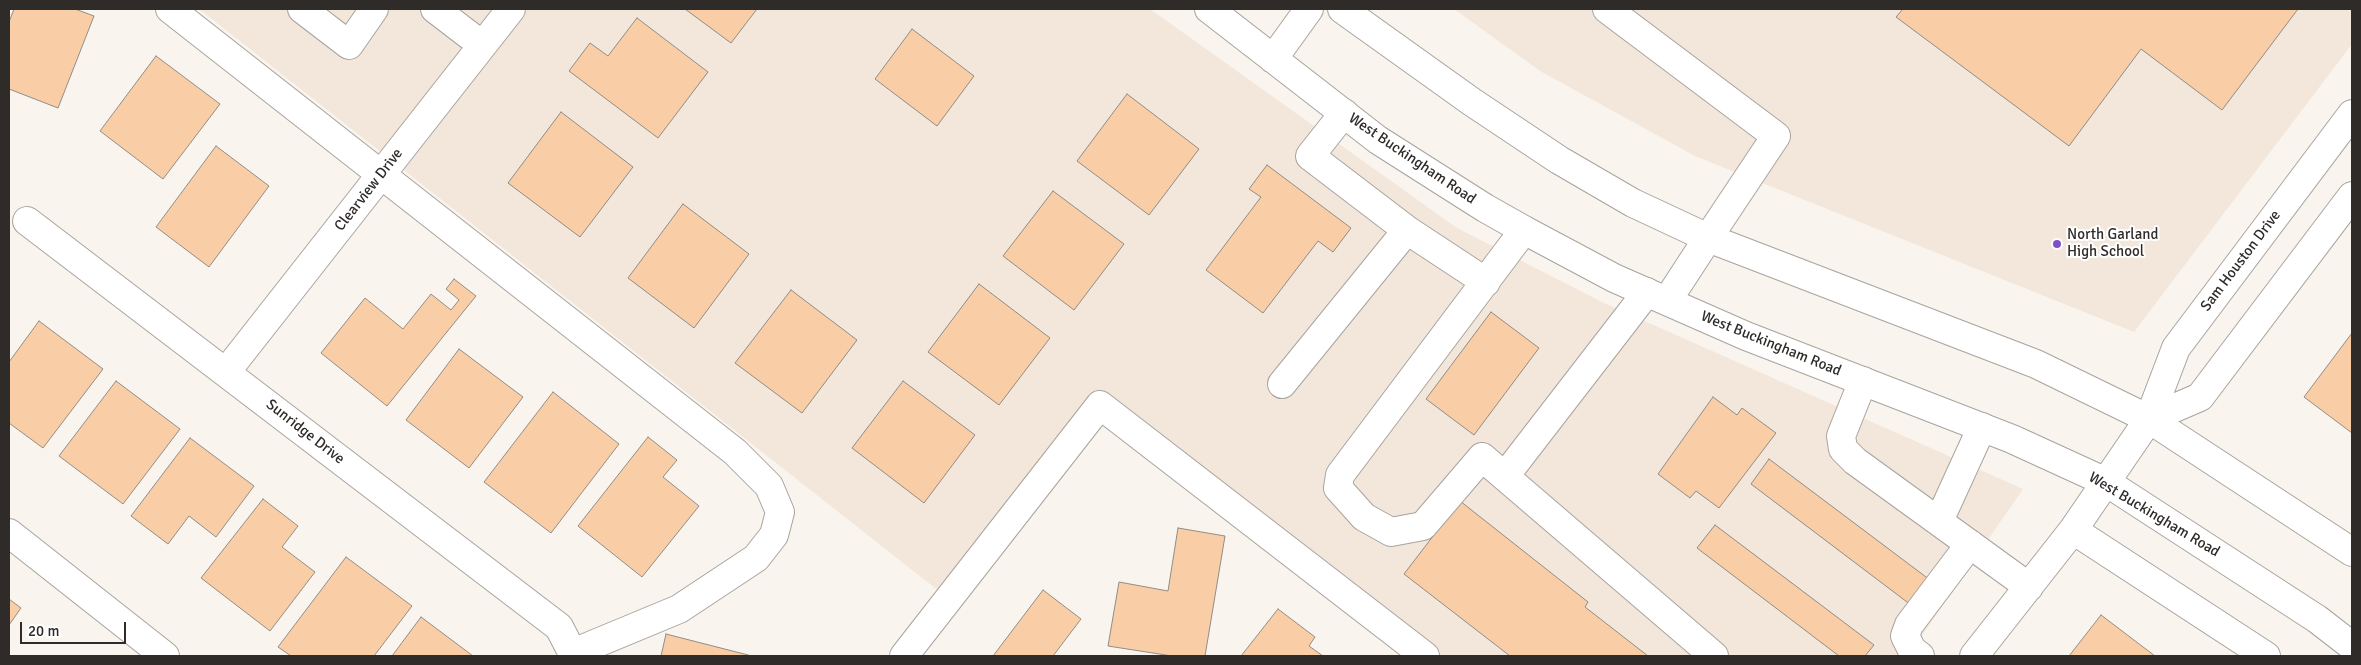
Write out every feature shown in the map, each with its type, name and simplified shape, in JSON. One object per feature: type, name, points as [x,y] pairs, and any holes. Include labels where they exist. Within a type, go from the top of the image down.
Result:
[{"type":"main road","points":[[170,9],[735,452],[770,486],[780,512],[774,535],[756,558],[679,609],[574,655]]},
{"type":"main road","points":[[302,9],[349,45],[374,9]]},
{"type":"main road","points":[[435,9],[482,45]]},
{"type":"main road","name":"Clearview Drive","points":[[226,372],[511,9]]},
{"type":"main road","name":"West Buckingham Road","points":[[1209,9],[1378,140],[1485,208],[1524,230],[1614,278],[1746,336],[2012,439],[2106,482],[2317,619],[2352,646]]},
{"type":"main road","points":[[1273,59],[1309,9]]},
{"type":"main road","points":[[1342,9],[1472,102],[1559,160],[1633,203],[1708,238],[2036,364],[2149,419],[2352,552]]},
{"type":"main road","points":[[1505,476],[1708,238],[1776,136],[1607,9]]},
{"type":"main road","points":[[1344,113],[1310,156],[1407,230],[1486,282]]},
{"type":"main road","name":"Sam Houston Drive","points":[[1974,656],[2073,530],[2149,419],[2176,348],[2352,114]]},
{"type":"main road","points":[[2149,419],[2200,396],[2352,196]]},
{"type":"main road","name":"Sunridge Drive","points":[[26,221],[559,628],[574,655]]},
{"type":"main road","points":[[1282,384],[1407,230]]},
{"type":"main road","points":[[1524,230],[1340,475],[1338,488],[1364,517],[1391,532],[1423,526],[1482,457],[1714,656]]},
{"type":"main road","points":[[1863,381],[1841,436],[1843,449],[1855,461],[2029,587]]},
{"type":"main road","points":[[904,656],[1100,405],[1425,656]]},
{"type":"main road","points":[[1939,522],[1982,427]]},
{"type":"main road","points":[[2073,530],[2266,656]]},
{"type":"main road","points":[[9,533],[166,656]]},
{"type":"main road","points":[[1920,656],[1912,650],[1906,636],[1909,625],[1970,544]]},
{"type":"shaded area","points":[[199,9],[1150,9],[1457,228],[1604,303],[2023,489],[1908,656],[1425,656],[1100,405],[949,599]]},
{"type":"shaded area","name":"North Garland High School","points":[[1454,9],[2352,9],[2352,44],[2134,332],[1695,156],[1540,71]]},
{"type":"building","points":[[14,9],[75,9],[94,16],[58,108],[9,89],[9,22]]},
{"type":"building","points":[[685,9],[757,9],[731,43]]},
{"type":"building","points":[[1903,9],[2298,9],[2222,110],[2141,49],[2069,146],[1896,17]]},
{"type":"building","points":[[637,18],[708,72],[658,138],[569,71],[590,43],[608,56]]},
{"type":"building","points":[[912,29],[974,76],[937,126],[875,79]]},
{"type":"building","points":[[156,56],[220,104],[163,179],[100,131]]},
{"type":"building","points":[[1127,94],[1199,149],[1149,215],[1077,161]]},
{"type":"building","points":[[561,112],[633,167],[580,237],[508,183]]},
{"type":"building","points":[[216,146],[269,186],[209,267],[156,227]]},
{"type":"building","points":[[1267,165],[1351,228],[1333,252],[1318,241],[1263,313],[1206,270],[1261,197],[1249,189]]},
{"type":"building","points":[[1053,191],[1124,244],[1074,310],[1003,256]]},
{"type":"building","points":[[683,204],[749,254],[694,328],[628,278]]},
{"type":"building","points":[[454,279],[476,296],[387,406],[321,353],[365,298],[403,329],[431,294],[451,310],[459,300],[446,289]]},
{"type":"building","points":[[979,284],[1050,338],[999,405],[928,352]]},
{"type":"building","points":[[791,290],[857,340],[802,413],[735,363]]},
{"type":"building","points":[[1491,312],[1539,348],[1474,435],[1426,399]]},
{"type":"building","points":[[39,321],[103,369],[43,448],[9,423],[9,362]]},
{"type":"building","points":[[2352,333],[2352,433],[2304,397]]},
{"type":"building","points":[[459,349],[523,397],[469,468],[406,420]]},
{"type":"building","points":[[116,381],[180,429],[123,504],[59,456]]},
{"type":"building","points":[[903,381],[975,435],[924,503],[852,448]]},
{"type":"building","points":[[553,392],[619,444],[551,533],[484,482]]},
{"type":"building","points":[[1713,397],[1737,415],[1742,408],[1776,433],[1719,508],[1696,491],[1690,498],[1658,474]]},
{"type":"building","points":[[648,437],[677,460],[663,477],[699,506],[642,577],[578,526]]},
{"type":"building","points":[[190,438],[254,486],[216,537],[189,516],[168,544],[131,516]]},
{"type":"building","points":[[1769,459],[1930,580],[1911,605],[1751,484]]},
{"type":"building","points":[[263,499],[298,526],[282,547],[315,572],[270,631],[201,578]]},
{"type":"building","points":[[1460,501],[1588,602],[1585,607],[1648,656],[1510,656],[1404,574]]},
{"type":"building","points":[[1715,525],[1874,645],[1865,656],[1839,656],[1697,548]]},
{"type":"building","points":[[1178,528],[1225,536],[1205,656],[1172,656],[1108,646],[1119,582],[1168,591]]},
{"type":"building","points":[[346,557],[412,606],[374,656],[291,656],[278,647]]},
{"type":"building","points":[[1043,590],[1081,619],[1053,656],[993,656]]},
{"type":"building","points":[[9,599],[21,608],[9,625]]},
{"type":"building","points":[[1278,609],[1315,637],[1309,646],[1323,656],[1241,656]]},
{"type":"building","points":[[2101,615],[2155,656],[2069,656]]},
{"type":"building","points":[[421,617],[473,656],[392,656]]},
{"type":"building","points":[[666,634],[752,656],[661,656]]},
{"type":"place","name":"North Garland High School","points":[[2057,244]]}]
